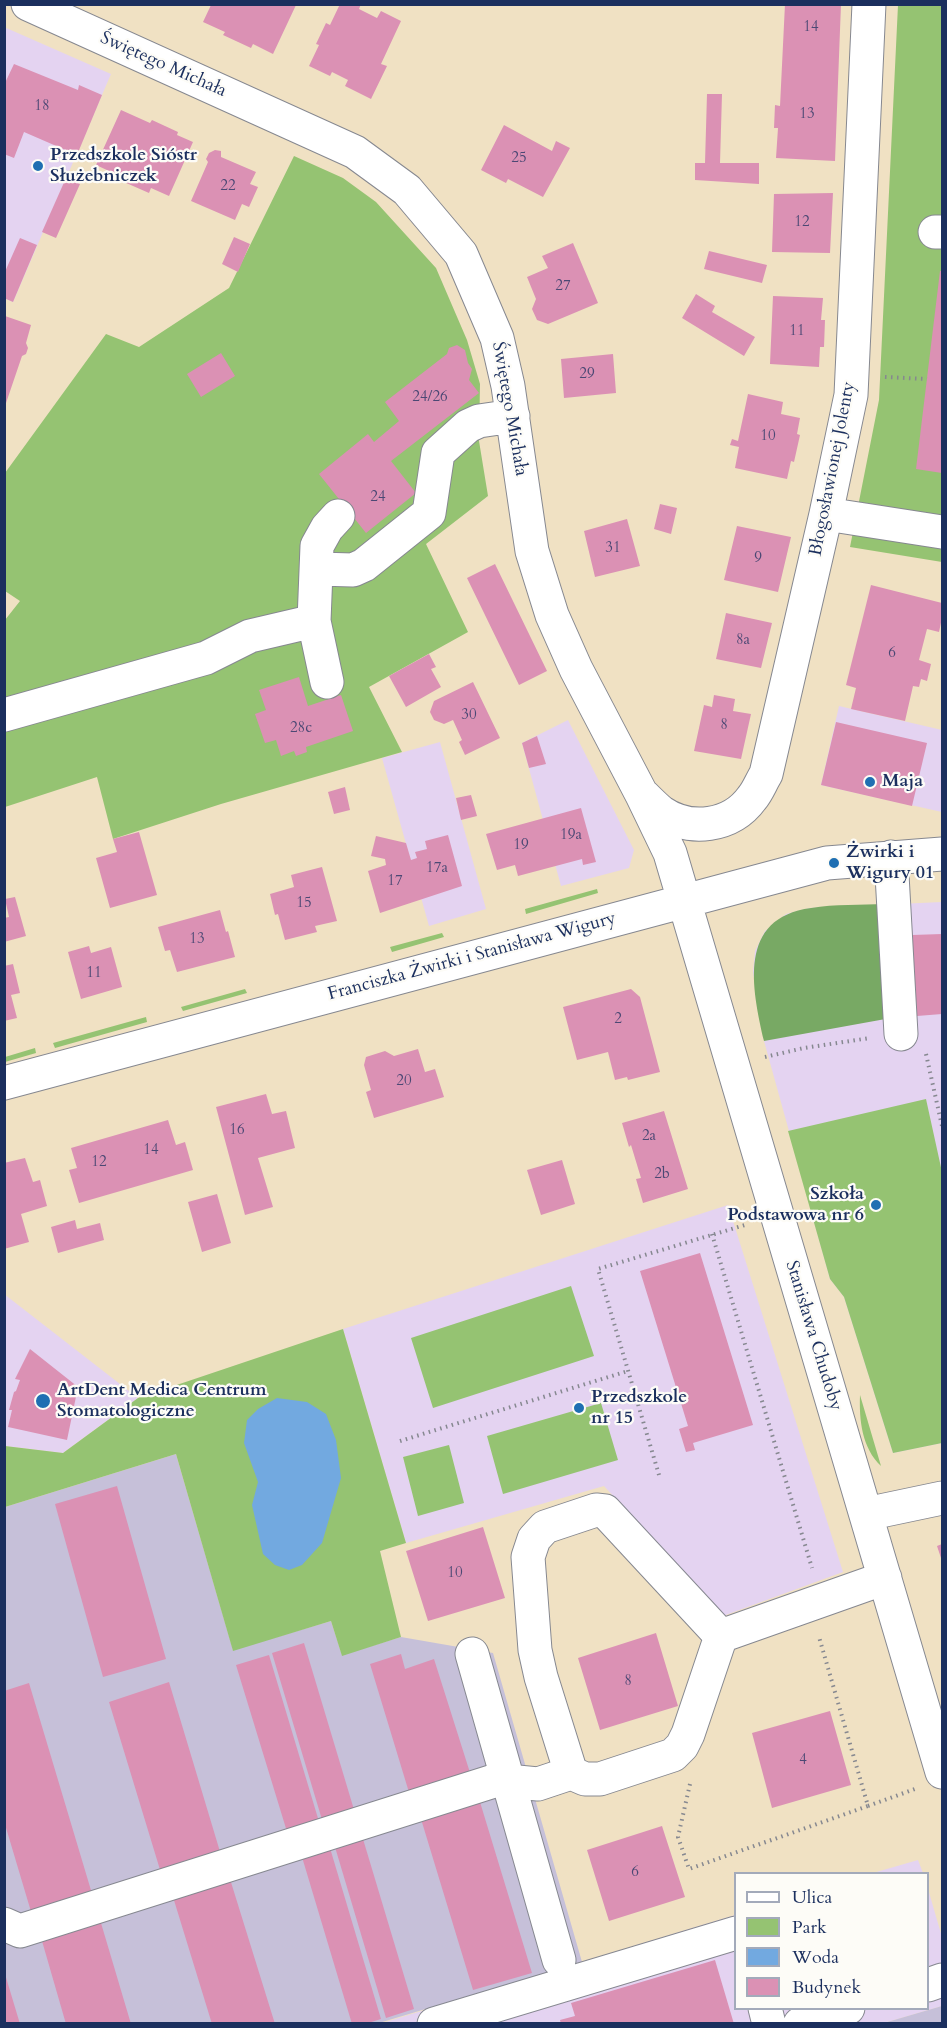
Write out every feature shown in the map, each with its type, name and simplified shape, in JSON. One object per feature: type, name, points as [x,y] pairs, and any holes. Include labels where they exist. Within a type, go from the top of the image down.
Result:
[{"type":"street","name":"Świętego Michała","points":[[28,4],[355,152],[407,190],[461,254],[497,338],[513,416],[532,550],[552,615],[576,669],[670,853],[683,901]]},
{"type":"street","name":"Błogosławionej Jolenty","points":[[642,795],[661,812],[679,820],[701,825],[723,821],[738,812],[752,798],[766,774],[851,395],[869,4]]},
{"type":"street","points":[[317,569],[353,570],[364,565],[429,513],[438,453],[468,426],[479,421],[513,416]]},
{"type":"street","points":[[826,514],[942,532]]},
{"type":"street","points":[[327,682],[314,621],[317,546],[327,528],[338,516]]},
{"type":"street","points":[[4,715],[206,658],[250,636],[314,621]]},
{"type":"street","name":"Franciszka Żwirki i Stanisława Wigury","points":[[4,1083],[827,864],[942,854]]},
{"type":"street","points":[[891,858],[901,1034]]},
{"type":"street","name":"Stanisława Chudoby","points":[[683,901],[885,1578],[933,1779]]},
{"type":"street","points":[[866,1514],[942,1498]]},
{"type":"street","points":[[571,1773],[541,1677],[535,1650],[528,1557],[534,1539],[545,1527],[596,1510],[605,1511],[722,1636]]},
{"type":"street","points":[[722,1636],[885,1578]]},
{"type":"street","points":[[4,1924],[20,1931],[497,1780],[538,1784],[571,1773],[585,1779],[600,1779],[673,1755],[682,1746],[722,1636]]},
{"type":"street","points":[[472,1654],[559,1960]]},
{"type":"street","points":[[435,2024],[734,1933]]},
{"type":"street","points":[[800,2024],[842,2010]]},
{"type":"path","points":[[880,377],[927,379]]},
{"type":"path","points":[[758,1060],[804,1048],[922,1033],[942,1126]]},
{"type":"path","points":[[659,1474],[598,1269],[745,1224]]},
{"type":"path","points":[[712,1234],[807,1551]]},
{"type":"path","points":[[400,1441],[628,1371]]},
{"type":"path","points":[[818,1634],[868,1806]]},
{"type":"path","points":[[691,1779],[678,1837],[689,1869],[868,1806],[933,1779]]},
{"type":"shaded area","name":"Przedszkole Sióstr Służebniczek","points":[[4,27],[111,74],[13,302],[4,298]]},
{"type":"shaded area","points":[[839,706],[942,730],[942,812],[821,785]]},
{"type":"shaded area","points":[[568,720],[634,850],[629,868],[561,886],[522,743]]},
{"type":"shaded area","points":[[440,742],[486,909],[429,926],[382,758]]},
{"type":"shaded area","name":"Szkoła Podstawowa nr 6","points":[[942,902],[942,1443],[893,1453],[844,1297],[830,1279],[764,1041],[753,972],[755,951],[765,931],[786,914],[810,908]]},
{"type":"shaded area","name":"Przedszkole nr 15","points":[[728,1205],[843,1572],[723,1616],[604,1486],[406,1543],[343,1329]]},
{"type":"shaded area","points":[[4,1294],[138,1398],[63,1453],[5,1446]]},
{"type":"shaded area","points":[[176,1454],[233,1650],[331,1621],[342,1655],[401,1637],[493,1653],[582,1962],[379,2023],[5,2024],[5,1507]]},
{"type":"shaded area","points":[[918,1860],[923,1872],[876,1872]]},
{"type":"shaded area","points":[[929,1892],[942,1937],[942,2006],[929,2010]]},
{"type":"shaded area","points":[[734,1915],[734,2010],[928,2010],[884,2023],[379,2024]]},
{"type":"shaded area","points":[[942,2006],[942,2023],[884,2023],[929,2010]]},
{"type":"green space","points":[[898,5],[942,5],[942,562],[850,547],[879,400]]},
{"type":"green space","points":[[294,156],[343,178],[376,202],[436,268],[467,340],[480,384],[479,441],[488,496],[426,544],[468,632],[369,687],[402,752],[221,804],[113,839],[97,777],[5,807],[5,620],[20,601],[5,591],[5,473],[106,334],[139,347],[229,288]]},
{"type":"green space","points":[[597,889],[598,893],[526,914],[525,909]]},
{"type":"green space","points":[[885,904],[891,1018],[764,1041],[756,999],[755,958],[760,941],[771,926],[787,914],[811,908]]},
{"type":"green space","points":[[442,933],[444,937],[392,952],[390,947]]},
{"type":"green space","points":[[245,989],[247,993],[183,1011],[181,1007]]},
{"type":"green space","points":[[146,1017],[147,1022],[55,1048],[53,1043]]},
{"type":"green space","points":[[35,1048],[36,1053],[5,1062],[5,1057]]},
{"type":"green space","points":[[926,1099],[942,1172],[942,1443],[893,1453],[844,1297],[830,1279],[788,1131]]},
{"type":"green space","points":[[571,1286],[594,1356],[433,1408],[411,1338]]},
{"type":"green space","points":[[343,1329],[406,1543],[380,1551],[401,1637],[342,1656],[331,1621],[233,1651],[176,1454],[5,1507],[5,1446],[63,1453],[138,1398]]},
{"type":"green space","points":[[860,1395],[881,1466],[870,1451],[863,1433]]},
{"type":"green space","points":[[601,1403],[618,1460],[503,1494],[487,1436]]},
{"type":"green space","points":[[449,1445],[464,1503],[418,1516],[403,1457]]},
{"type":"water","points":[[277,1398],[307,1402],[326,1414],[336,1440],[341,1478],[322,1543],[302,1565],[289,1570],[275,1565],[263,1554],[252,1505],[258,1482],[244,1443],[247,1420],[258,1409]]},
{"type":"building","points":[[340,4],[361,4],[359,9],[377,18],[381,11],[401,21],[381,64],[387,66],[371,99],[345,86],[348,80],[332,72],[330,76],[309,66],[326,23],[330,25]]},
{"type":"building","points":[[785,4],[841,4],[835,161],[776,158],[778,128],[774,128],[775,105],[780,106]]},
{"type":"building","points":[[211,5],[296,5],[273,54],[253,44],[251,48],[223,35],[225,32],[203,22]]},
{"type":"building","points":[[14,64],[78,90],[79,85],[102,95],[77,155],[24,132],[14,158],[4,154],[4,85]]},
{"type":"building","points":[[707,94],[722,94],[720,163],[759,163],[759,184],[695,180],[695,163],[705,163]]},
{"type":"building","points":[[121,110],[150,123],[152,120],[193,142],[169,196],[151,188],[149,193],[108,175],[109,171],[96,165]]},
{"type":"building","points":[[504,125],[552,151],[556,141],[570,148],[543,197],[508,179],[506,183],[481,170]]},
{"type":"building","points":[[215,150],[221,151],[221,157],[256,172],[250,184],[258,187],[249,207],[242,204],[235,220],[191,201],[208,162],[206,159],[209,153]]},
{"type":"building","points":[[66,178],[80,184],[56,238],[42,232]]},
{"type":"building","points":[[833,193],[830,253],[772,252],[774,194]]},
{"type":"building","points":[[234,237],[250,244],[238,272],[222,264]]},
{"type":"building","points":[[20,238],[37,245],[13,302],[4,298],[4,274]]},
{"type":"building","points":[[573,243],[598,303],[548,324],[537,320],[532,309],[536,299],[527,277],[548,268],[542,256]]},
{"type":"building","points":[[709,251],[767,265],[762,283],[704,269]]},
{"type":"building","points":[[940,271],[942,271],[942,473],[916,469]]},
{"type":"building","points":[[696,294],[715,306],[712,312],[755,337],[744,356],[682,318]]},
{"type":"building","points":[[773,296],[823,298],[821,320],[825,320],[824,347],[820,347],[819,367],[770,364]]},
{"type":"building","points":[[5,316],[31,325],[26,343],[28,348],[26,354],[22,356],[5,406]]},
{"type":"building","points":[[457,345],[465,350],[472,369],[469,380],[479,393],[391,461],[416,493],[366,533],[319,474],[368,434],[374,442],[399,421],[385,402],[447,354],[449,348]]},
{"type":"building","points":[[221,353],[235,376],[201,397],[187,374]]},
{"type":"building","points":[[613,354],[616,393],[564,398],[561,359]]},
{"type":"building","points":[[748,394],[783,402],[781,414],[800,418],[797,434],[800,435],[794,462],[791,461],[787,479],[735,468],[739,447],[730,445],[732,439],[738,441]]},
{"type":"building","points":[[660,504],[677,508],[671,534],[654,529]]},
{"type":"building","points":[[627,519],[640,566],[595,577],[584,531]]},
{"type":"building","points":[[737,526],[791,537],[778,592],[724,580]]},
{"type":"building","points":[[495,564],[547,671],[519,685],[467,578]]},
{"type":"building","points":[[871,585],[942,603],[939,632],[927,629],[919,660],[931,664],[927,681],[921,679],[919,687],[913,686],[905,721],[851,709],[856,688],[846,685]]},
{"type":"building","points":[[726,613],[772,623],[761,668],[716,659]]},
{"type":"building","points":[[429,654],[436,667],[431,669],[441,687],[406,707],[389,676]]},
{"type":"building","points":[[299,677],[308,706],[341,695],[353,731],[306,747],[307,752],[296,756],[294,751],[281,756],[276,740],[265,743],[255,714],[266,710],[259,690]]},
{"type":"building","points":[[473,682],[500,738],[465,755],[459,742],[462,740],[453,720],[444,724],[434,720],[430,712],[434,701]]},
{"type":"building","points":[[714,695],[735,699],[733,711],[751,714],[741,759],[694,751],[704,705],[712,707]]},
{"type":"building","points":[[836,722],[927,743],[912,806],[821,785]]},
{"type":"building","points":[[537,736],[546,764],[529,768],[522,743]]},
{"type":"building","points":[[345,787],[350,810],[334,814],[328,792]]},
{"type":"building","points":[[471,795],[477,816],[461,820],[456,798]]},
{"type":"building","points":[[581,808],[596,862],[583,865],[582,859],[518,876],[515,865],[497,870],[486,834]]},
{"type":"building","points":[[139,832],[157,895],[110,908],[96,858],[117,852],[113,839]]},
{"type":"building","points":[[448,835],[462,886],[380,913],[368,871],[386,865],[385,859],[371,856],[376,836],[406,843],[411,860],[417,858],[415,852],[427,849],[425,841]]},
{"type":"building","points":[[322,867],[337,921],[315,926],[317,932],[285,940],[270,894],[294,887],[291,875]]},
{"type":"building","points":[[15,897],[26,936],[4,942],[4,918],[9,917],[5,899]]},
{"type":"building","points":[[220,910],[235,957],[177,972],[170,950],[165,951],[158,927]]},
{"type":"building","points":[[942,934],[942,1014],[917,1016],[912,935]]},
{"type":"building","points":[[89,946],[91,953],[111,947],[122,987],[81,999],[68,952]]},
{"type":"building","points":[[13,964],[20,993],[11,995],[17,1018],[4,1021],[4,966]]},
{"type":"building","points":[[631,989],[640,997],[660,1072],[628,1080],[627,1077],[615,1080],[608,1052],[577,1060],[563,1007]]},
{"type":"building","points":[[418,1049],[425,1072],[435,1069],[444,1097],[374,1118],[366,1092],[371,1090],[364,1065],[366,1057],[385,1051],[394,1056]]},
{"type":"building","points":[[266,1094],[272,1114],[286,1111],[295,1148],[258,1158],[273,1207],[245,1215],[216,1107]]},
{"type":"building","points":[[664,1111],[688,1189],[643,1203],[636,1179],[641,1178],[622,1123]]},
{"type":"building","points":[[168,1120],[176,1145],[185,1142],[193,1170],[79,1203],[69,1170],[77,1168],[71,1148]]},
{"type":"building","points":[[25,1158],[33,1182],[40,1180],[47,1206],[21,1214],[29,1242],[4,1249],[4,1163]]},
{"type":"building","points":[[562,1160],[575,1204],[541,1215],[527,1170]]},
{"type":"building","points":[[217,1194],[231,1243],[202,1252],[188,1202]]},
{"type":"building","points":[[75,1220],[77,1229],[100,1223],[104,1240],[58,1253],[51,1227]]},
{"type":"building","points":[[700,1253],[753,1425],[693,1443],[695,1450],[686,1452],[679,1429],[688,1426],[640,1271]]},
{"type":"building","name":"ArtDent Medica Centrum Stomatologiczne","points":[[30,1349],[78,1387],[67,1440],[8,1427],[12,1410],[9,1410],[20,1380],[15,1379]]},
{"type":"building","points":[[117,1486],[166,1659],[103,1677],[55,1504]]},
{"type":"building","points":[[483,1527],[505,1598],[428,1621],[406,1551]]},
{"type":"building","points":[[942,1544],[942,1561],[937,1546]]},
{"type":"building","points":[[656,1633],[678,1706],[600,1730],[578,1658]]},
{"type":"building","points":[[304,1643],[355,1813],[323,1823],[272,1653]]},
{"type":"building","points":[[401,1654],[405,1669],[434,1659],[472,1779],[411,1799],[370,1664]]},
{"type":"building","points":[[269,1655],[320,1825],[288,1835],[236,1665]]},
{"type":"building","points":[[169,1682],[221,1855],[161,1873],[109,1702]]},
{"type":"building","points":[[29,1683],[93,1897],[32,1915],[4,1821],[4,1691]]},
{"type":"building","points":[[830,1711],[851,1785],[772,1808],[752,1733]]},
{"type":"building","points":[[480,1802],[532,1973],[473,1990],[421,1819]]},
{"type":"building","points":[[662,1826],[685,1897],[609,1921],[587,1850]]},
{"type":"building","points":[[363,1839],[414,2009],[386,2018],[335,1847]]},
{"type":"building","points":[[330,1848],[381,2019],[365,2024],[352,2024],[302,1857]]},
{"type":"building","points":[[230,1879],[275,2024],[212,2024],[173,1897]]},
{"type":"building","points":[[101,1923],[131,2024],[66,2024],[42,1941]]},
{"type":"building","points":[[715,1960],[734,2024],[561,2024],[560,2020],[575,2016],[571,2003]]},
{"type":"building","points":[[5,1974],[20,2024],[4,2024]]},
{"type":"place","name":"Przedszkole Sióstr Służebniczek","points":[[38,166]]},
{"type":"place","name":"Maja","points":[[870,782]]},
{"type":"place","name":"Żwirki i Wigury 01","points":[[834,863]]},
{"type":"place","name":"Szkoła Podstawowa nr 6","points":[[876,1205]]},
{"type":"place","name":"ArtDent Medica Centrum Stomatologiczne","points":[[43,1401]]},
{"type":"place","name":"Przedszkole nr 15","points":[[579,1408]]}]
